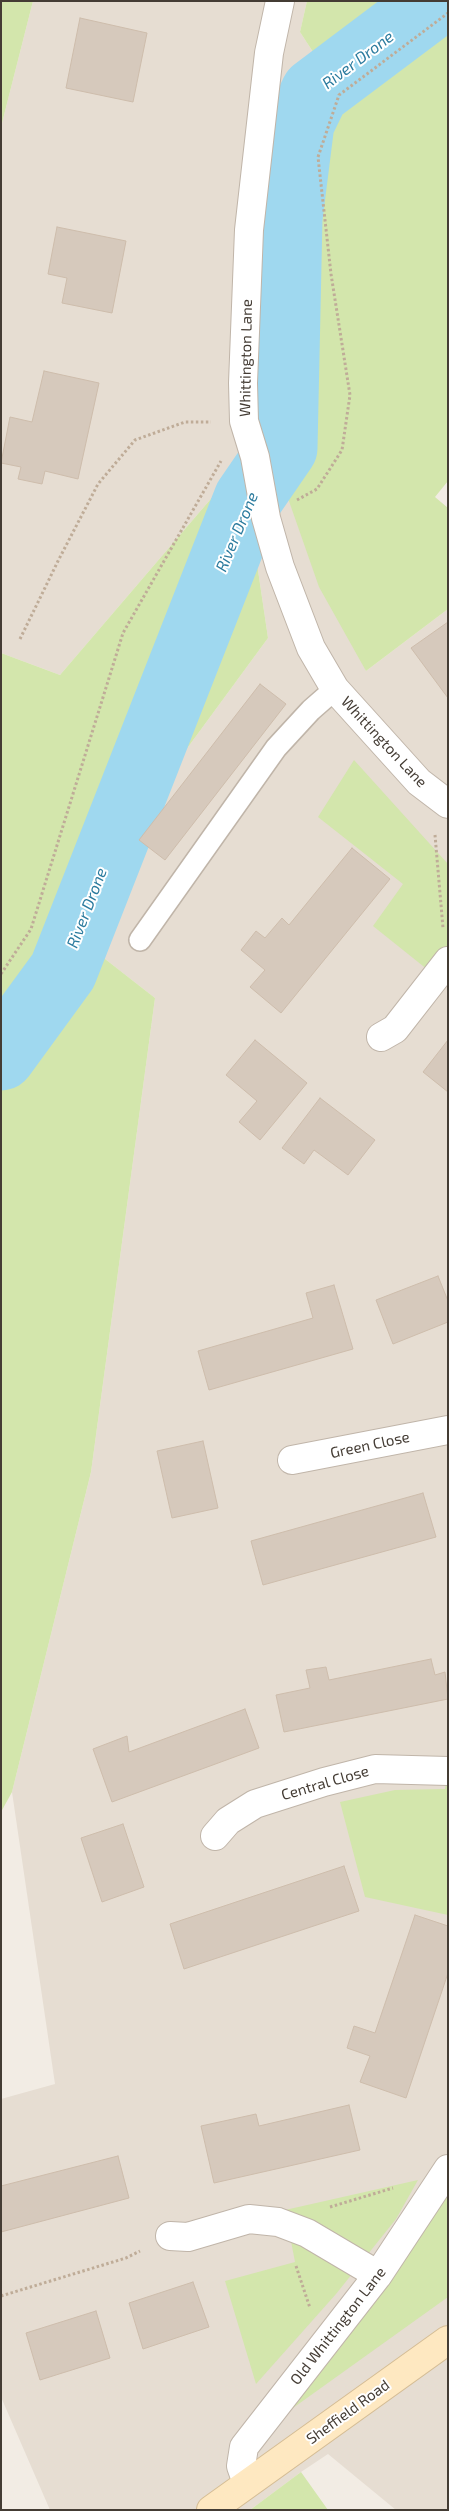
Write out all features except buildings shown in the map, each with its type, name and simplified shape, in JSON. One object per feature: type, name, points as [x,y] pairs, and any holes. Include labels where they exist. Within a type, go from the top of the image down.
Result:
[{"type":"main road","name":"Sheffield Road","points":[[211,2510],[448,2340]]},
{"type":"street","name":"Whittington Lane","points":[[280,1],[269,53],[249,230],[243,383],[244,421],[254,454],[266,518],[280,566],[311,648],[335,689],[419,782],[440,798]]},
{"type":"street","points":[[381,1037],[395,1029],[447,962]]},
{"type":"street","name":"Green Close","points":[[292,1460],[448,1430]]},
{"type":"street","name":"Central Close","points":[[215,1836],[228,1821],[255,1804],[324,1782],[375,1769],[448,1771]]},
{"type":"street","name":"Old Whittington Lane","points":[[247,2484],[242,2466],[244,2447],[378,2275],[445,2173]]},
{"type":"street","points":[[170,2236],[188,2237],[248,2219],[278,2222],[307,2233],[378,2275]]},
{"type":"lane","points":[[140,940],[276,748],[311,710],[335,689]]},
{"type":"path","points":[[266,518],[317,489],[342,450],[350,395],[331,274],[318,157],[339,95],[448,13]]},
{"type":"path","points":[[20,639],[98,484],[136,440],[185,422],[244,421]]},
{"type":"path","points":[[1,974],[31,929],[123,633],[224,455],[254,454]]},
{"type":"path","points":[[440,798],[447,962]]},
{"type":"path","points":[[323,2346],[295,2262],[287,2226],[305,2214],[445,2173]]},
{"type":"path","points":[[1,2296],[126,2258],[170,2236]]},
{"type":"shaded area","points":[[33,1],[307,1],[300,32],[326,72],[297,202],[310,453],[366,671],[448,609],[448,2510],[396,2510],[328,2454],[250,2510],[50,2510],[1,2397],[1,2099],[55,2084],[12,1792],[91,1472],[155,998],[59,923],[268,638],[244,476],[227,480],[60,675],[1,653],[1,127]]},
{"type":"green space","points":[[1,1],[33,1],[1,127]]},
{"type":"green space","points":[[307,1],[448,1],[448,481],[435,497],[448,508],[448,609],[366,671],[319,587],[283,484],[310,453],[297,202],[326,72],[300,32]]},
{"type":"green space","points":[[244,476],[268,638],[59,923],[155,998],[91,1472],[12,1792],[1,1812],[1,653],[60,675],[227,480]]},
{"type":"green space","points":[[354,760],[448,864],[448,986],[373,926],[403,884],[318,817]]},
{"type":"green space","points":[[448,1772],[448,1915],[365,1897],[340,1802],[395,1790],[445,1789]]},
{"type":"green space","points":[[418,2180],[396,2219],[336,2294],[256,2384],[225,2281],[295,2262],[285,2210]]},
{"type":"green space","points":[[448,2191],[448,2297],[279,2418],[340,2348],[420,2237]]},
{"type":"green space","points":[[301,2472],[328,2510],[250,2510]]},
{"type":"waterway","name":"River Drone","points":[[1,1056],[63,971],[248,499],[283,448],[288,218],[300,123],[315,92],[436,1]]}]
